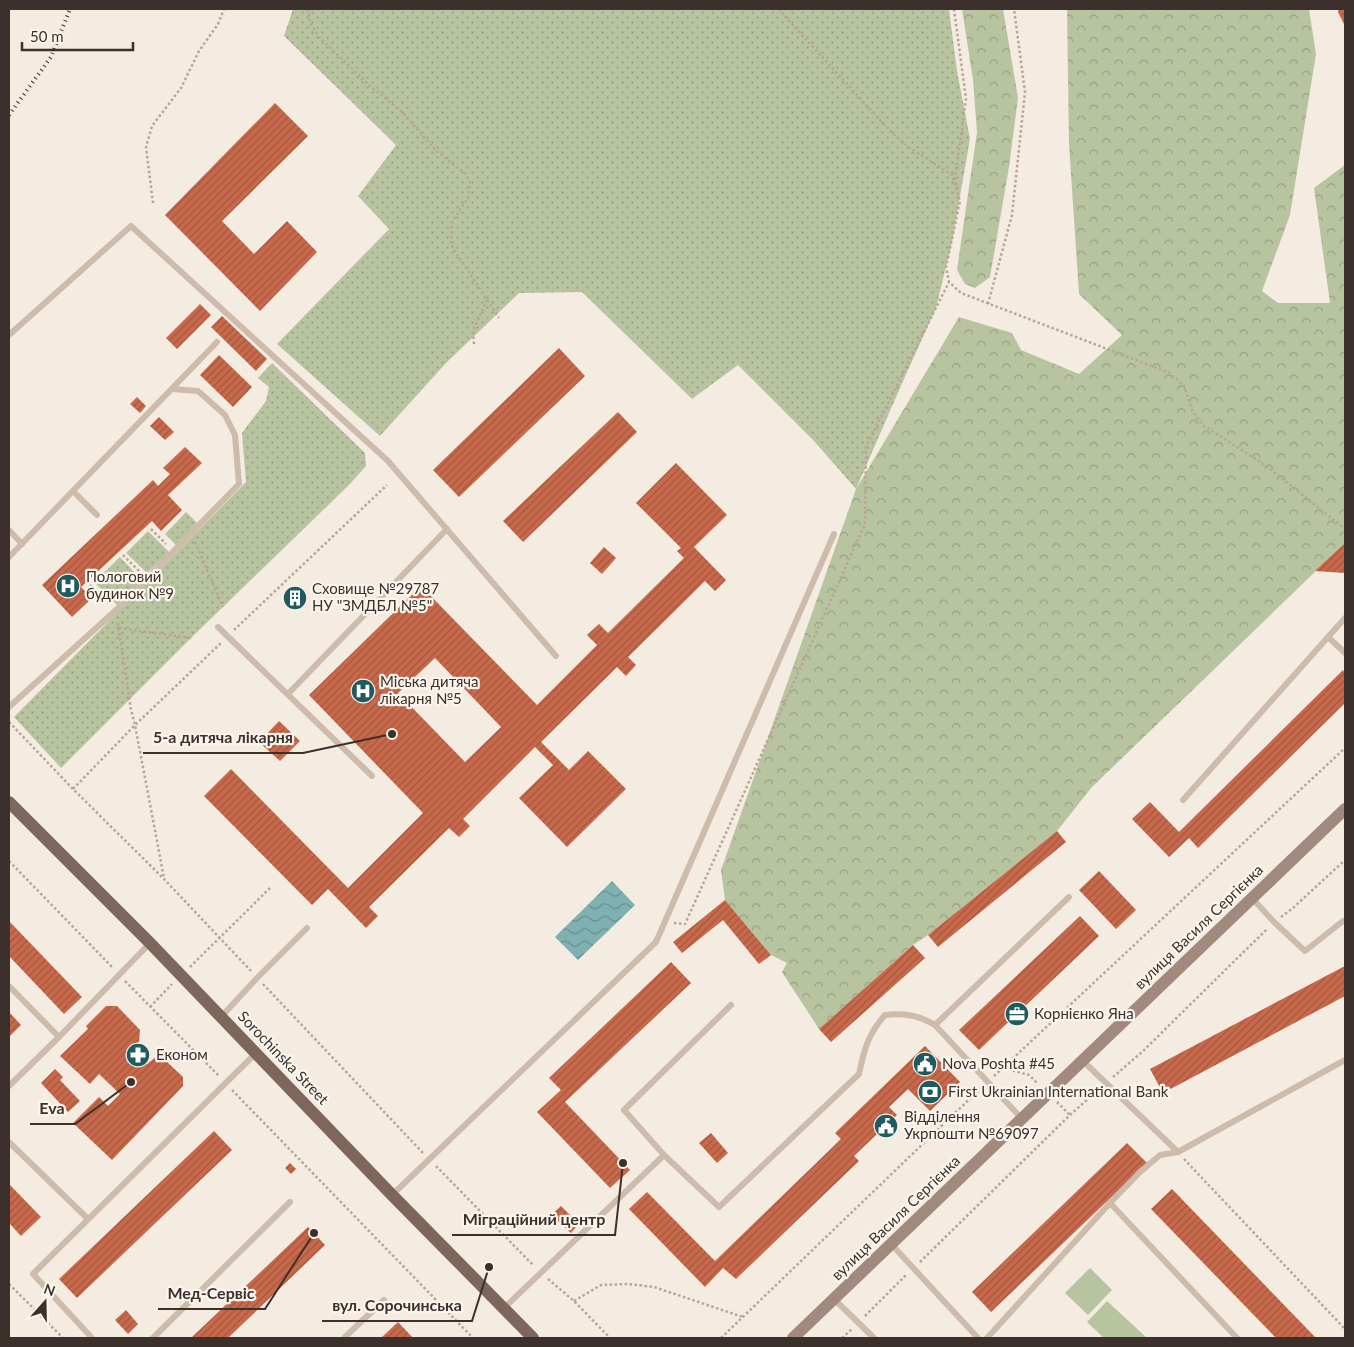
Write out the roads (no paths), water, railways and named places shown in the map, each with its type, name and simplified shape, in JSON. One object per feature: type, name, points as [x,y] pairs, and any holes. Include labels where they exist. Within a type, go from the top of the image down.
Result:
[{"type":"main road","name":"Sorochinska Street","points":[[9,802],[150,944],[533,1338]]},
{"type":"main road","name":"вулиця Василя Сергієнка","points":[[793,1338],[1345,809]]},
{"type":"lane","points":[[9,335],[131,226],[388,461],[556,656]]},
{"type":"lane","points":[[9,558],[217,342]]},
{"type":"lane","points":[[9,708],[116,610],[239,484],[235,435],[225,414],[198,391],[172,389]]},
{"type":"lane","points":[[74,492],[97,515]]},
{"type":"lane","points":[[288,694],[447,529]]},
{"type":"lane","points":[[9,530],[22,544]]},
{"type":"lane","points":[[392,1195],[656,942],[834,534]]},
{"type":"lane","points":[[1183,800],[1345,618]]},
{"type":"lane","points":[[218,627],[372,776]]},
{"type":"lane","points":[[1328,637],[1345,653]]},
{"type":"lane","points":[[935,1025],[1069,897]]},
{"type":"lane","points":[[1252,898],[1305,951],[1343,921]]},
{"type":"lane","points":[[221,1017],[307,928]]},
{"type":"lane","points":[[9,1086],[150,944]]},
{"type":"lane","points":[[9,986],[59,1037]]},
{"type":"lane","points":[[731,1004],[624,1110],[664,1155],[719,1207],[859,1074],[870,1035],[884,1014],[910,1014],[923,1018],[935,1025],[1022,1119]]},
{"type":"lane","points":[[92,1338],[33,1274],[256,1053]]},
{"type":"lane","points":[[988,1338],[1110,1203],[1140,1172],[1160,1155],[1178,1152],[1345,1060]]},
{"type":"lane","points":[[1083,1061],[1178,1152]]},
{"type":"lane","points":[[9,1142],[88,1219]]},
{"type":"lane","points":[[503,1309],[664,1155]]},
{"type":"lane","points":[[153,1338],[290,1202]]},
{"type":"lane","points":[[1110,1203],[1237,1338]]},
{"type":"lane","points":[[892,1244],[978,1338]]},
{"type":"lane","points":[[834,1299],[874,1338]]},
{"type":"lane","points":[[344,1338],[384,1300]]},
{"type":"water","points":[[612,881],[635,905],[578,960],[555,937]]},
{"type":"railway","points":[[9,115],[51,57],[70,9]]},
{"type":"place","name":"Пологовий будинок №9","points":[[68,586]]},
{"type":"place","name":"Сховище №29787 НУ \"ЗМДБЛ №5\"","points":[[295,598]]},
{"type":"place","name":"Міська дитяча лікарня №5","points":[[363,691]]},
{"type":"place","name":"5-а дитяча лікарня","points":[[392,734]]},
{"type":"place","name":"Корнієнко Яна","points":[[1017,1014]]},
{"type":"place","name":"Економ","points":[[138,1055]]},
{"type":"place","name":"Nova Poshta #45","points":[[925,1064]]},
{"type":"place","name":"Eva","points":[[131,1082]]},
{"type":"place","name":"First Ukrainian International Bank","points":[[930,1092]]},
{"type":"place","name":"Відділення Укрпошти №69097","points":[[886,1126]]},
{"type":"place","name":"Міграційний центр","points":[[623,1163]]},
{"type":"place","name":"Мед-Сервіс","points":[[314,1233]]},
{"type":"place","name":"вул. Сорочинська","points":[[489,1267]]}]
